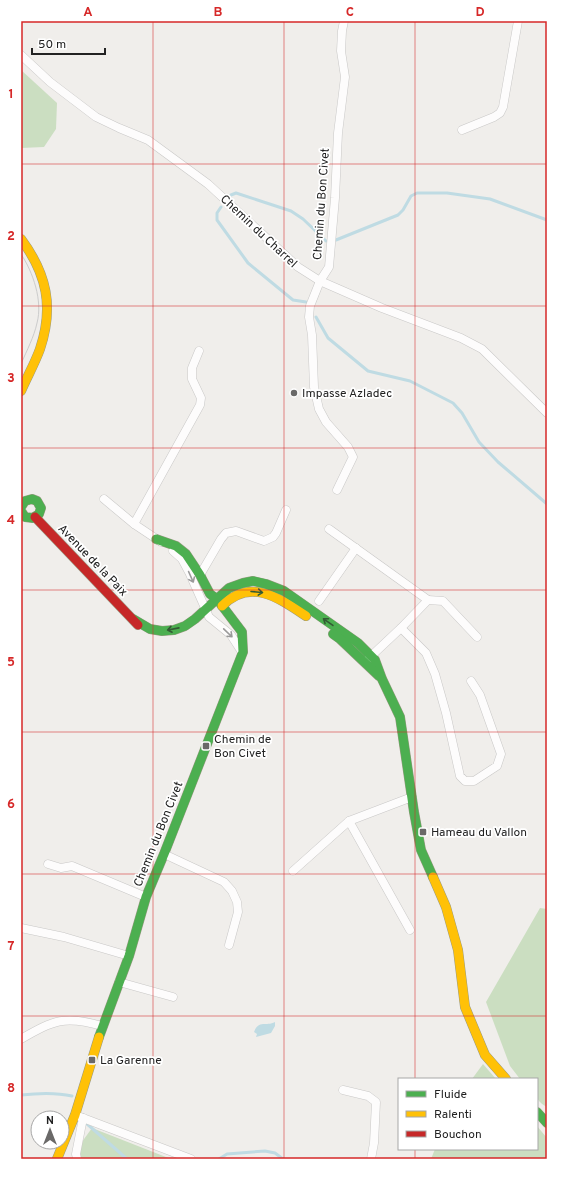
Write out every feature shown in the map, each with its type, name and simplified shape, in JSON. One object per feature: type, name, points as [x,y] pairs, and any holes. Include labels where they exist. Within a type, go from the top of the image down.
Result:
[{"type":"street","name":"Chemin du Bon Civet","points":[[337,490],[353,457],[348,447],[326,422],[316,401],[312,335],[309,317],[310,306],[320,281],[329,267],[335,198],[338,133],[345,77],[341,51],[344,21]]},
{"type":"street","points":[[462,130],[494,117],[500,113],[504,103],[518,21]]},
{"type":"street","name":"Chemin du Charrel","points":[[21,55],[50,82],[96,117],[148,140],[208,184],[298,267],[320,281],[382,308],[461,338],[482,348],[547,413]]},
{"type":"street","points":[[21,239],[35,261],[44,282],[46,290],[47,320],[40,349],[21,391]]},
{"type":"street","points":[[134,524],[200,405],[201,398],[192,379],[192,368],[199,351]]},
{"type":"street","points":[[22,501],[31,499],[39,503],[41,508],[38,516],[35,518]]},
{"type":"street","points":[[104,499],[134,524],[174,551],[182,559],[242,652]]},
{"type":"street","points":[[200,575],[226,533],[236,531],[264,540],[273,537],[286,510]]},
{"type":"street","name":"Avenue de la Paix","points":[[21,511],[23,515],[28,518],[35,518],[133,619],[150,629],[162,631],[174,630],[185,626],[213,608]]},
{"type":"street","points":[[329,529],[428,600],[443,601],[476,636]]},
{"type":"street","name":"Chemin du Bon Civet","points":[[79,1116],[92,1060],[102,1026],[129,956],[146,897],[242,659],[242,632],[213,608],[210,594],[200,575],[186,554],[176,546],[156,539]]},
{"type":"street","points":[[319,601],[356,548]]},
{"type":"street","points":[[213,608],[229,588],[243,583],[253,582],[266,584],[284,591],[358,643],[367,659],[382,679],[400,717],[421,850],[446,907],[458,950],[465,1007],[485,1055],[505,1078]]},
{"type":"street","points":[[213,608],[232,596],[244,592],[263,592],[280,598],[367,659]]},
{"type":"street","points":[[367,659],[401,628],[428,600]]},
{"type":"street","points":[[401,628],[426,653],[435,674],[446,712],[460,776],[465,781],[474,781],[497,766],[501,754],[480,695],[471,681]]},
{"type":"street","points":[[293,871],[349,821],[412,797]]},
{"type":"street","points":[[349,821],[410,930]]},
{"type":"street","points":[[164,854],[224,882],[232,891],[237,902],[238,912],[228,945]]},
{"type":"street","points":[[48,864],[61,868],[72,866],[146,897]]},
{"type":"street","points":[[21,928],[129,956]]},
{"type":"street","points":[[119,982],[173,997]]},
{"type":"street","points":[[21,1039],[40,1028],[60,1021],[73,1020],[102,1026]]},
{"type":"street","points":[[343,1090],[368,1096],[376,1102],[374,1143],[371,1159]]},
{"type":"street","points":[[538,1113],[547,1123]]},
{"type":"street","points":[[57,1159],[79,1116]]},
{"type":"street","points":[[77,1159],[76,1154],[79,1116]]},
{"type":"street","points":[[79,1116],[191,1159]]},
{"type":"green space","points":[[21,70],[57,103],[56,129],[44,147],[21,148]]},
{"type":"green space","points":[[540,908],[547,909],[547,1107],[538,1099],[538,1078],[519,1078],[510,1066],[486,1002]]},
{"type":"green space","points":[[483,1064],[495,1078],[473,1078]]},
{"type":"green space","points":[[538,1127],[547,1138],[547,1159],[431,1159],[435,1150],[538,1150]]},
{"type":"green space","points":[[92,1128],[171,1159],[72,1159],[74,1153]]},
{"type":"water","points":[[275,1022],[275,1026],[271,1033],[256,1037],[257,1034],[254,1032],[260,1024]]},
{"type":"waterway","points":[[231,195],[236,193],[291,211],[303,219],[326,241]]},
{"type":"waterway","points":[[336,240],[398,215],[403,210],[411,196],[417,193],[447,193],[490,199],[547,220]]},
{"type":"waterway","points":[[221,207],[217,213],[217,220],[248,263],[293,300],[306,302]]},
{"type":"waterway","points":[[316,317],[328,338],[368,371],[410,381],[453,403],[462,413],[479,442],[498,462],[547,504]]},
{"type":"waterway","points":[[21,1095],[46,1093],[72,1096]]},
{"type":"waterway","points":[[86,1123],[127,1159]]},
{"type":"waterway","points":[[219,1159],[227,1154],[265,1151],[275,1153],[283,1159]]},
{"type":"tram line","points":[[21,254],[33,278],[39,305],[36,328],[21,364]]},
{"type":"traffic: fast","points":[[21,507],[25,501],[32,499],[37,501],[41,508],[39,514],[33,518],[25,517],[21,511]]},
{"type":"traffic: fast","points":[[99,1037],[129,956],[146,897],[243,652],[242,632],[217,599],[210,594],[200,575],[186,554],[176,546],[156,539]]},
{"type":"traffic: fast","points":[[133,619],[150,629],[162,631],[174,630],[185,626],[195,619],[229,588],[253,581],[284,591],[358,643],[375,660],[382,679],[400,717],[421,850],[433,877]]},
{"type":"traffic: fast","points":[[333,634],[379,676]]},
{"type":"traffic: fast","points":[[538,1113],[547,1123]]},
{"type":"traffic: slow","points":[[21,239],[37,265],[46,291],[47,305],[47,319],[40,349],[21,391]]},
{"type":"traffic: slow","points":[[222,606],[233,597],[243,593],[264,593],[275,597],[306,616]]},
{"type":"traffic: slow","points":[[433,877],[446,907],[458,950],[465,1007],[485,1055],[505,1078]]},
{"type":"traffic: slow","points":[[57,1159],[75,1115],[99,1037]]},
{"type":"traffic: jam","points":[[35,517],[138,625]]},
{"type":"place","name":"Impasse Azladec","points":[[294,393]]},
{"type":"place","name":"Chemin de Bon Civet","points":[[206,746]]},
{"type":"place","name":"Hameau du Vallon","points":[[423,832]]},
{"type":"place","name":"La Garenne","points":[[92,1060]]}]
